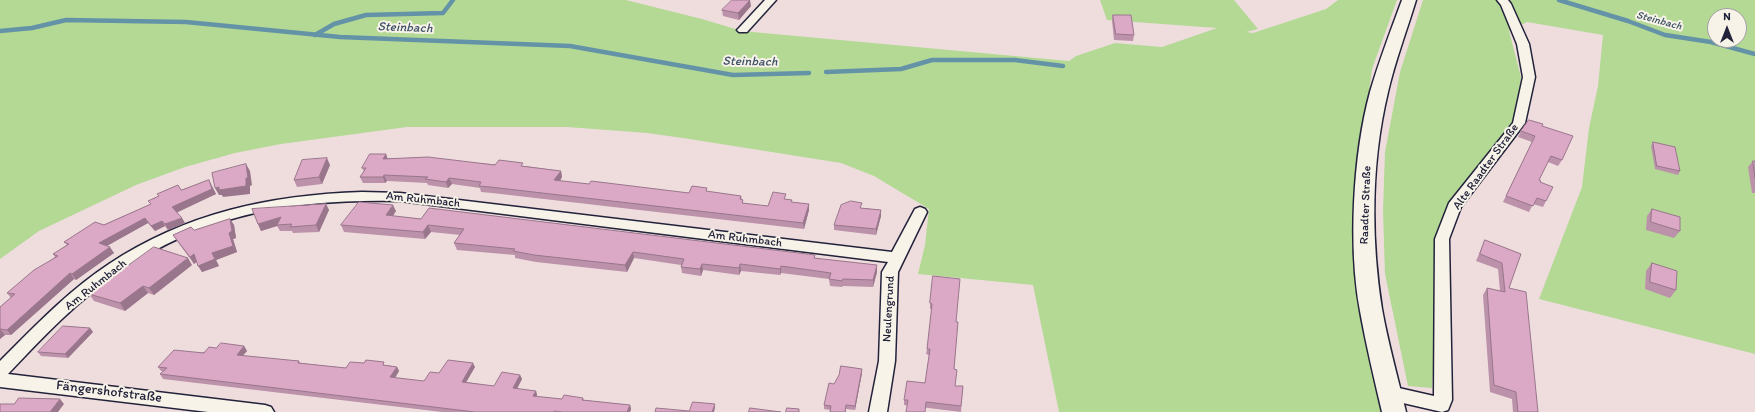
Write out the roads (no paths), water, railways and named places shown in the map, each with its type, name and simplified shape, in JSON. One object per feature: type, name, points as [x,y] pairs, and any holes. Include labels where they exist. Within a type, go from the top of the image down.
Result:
[{"type":"main road","name":"Raadter Straße","points":[[1392,403],[1371,310],[1364,246],[1366,182],[1369,148],[1379,92],[1409,0]]},
{"type":"street","points":[[743,30],[772,0]]},
{"type":"street","name":"Alte Raadter Straße","points":[[1392,403],[1442,405],[1442,239],[1454,206],[1519,123],[1529,78],[1523,44],[1506,4],[1502,0]]},
{"type":"street","name":"Am Ruhmbach","points":[[0,372],[47,325],[84,291],[115,268],[139,253],[164,240],[215,219],[250,208],[298,199],[337,196],[400,197],[898,258]]},
{"type":"street","name":"Neulengrund","points":[[878,412],[887,361],[890,272],[920,212]]},
{"type":"street","name":"Fängershofstraße","points":[[0,380],[264,412]]},
{"type":"waterway","points":[[316,35],[334,24],[366,15],[443,13],[453,0]]},
{"type":"waterway","name":"Steinbach","points":[[1559,0],[1628,21],[1665,35],[1711,42],[1755,54]]},
{"type":"waterway","name":"Steinbach","points":[[0,31],[32,28],[66,20],[186,22],[316,35]]},
{"type":"waterway","name":"Steinbach","points":[[316,35],[340,37],[570,46],[733,75],[809,73]]},
{"type":"waterway","name":"Steinbach","points":[[826,72],[901,69],[932,60],[1015,60],[1063,66]]}]
